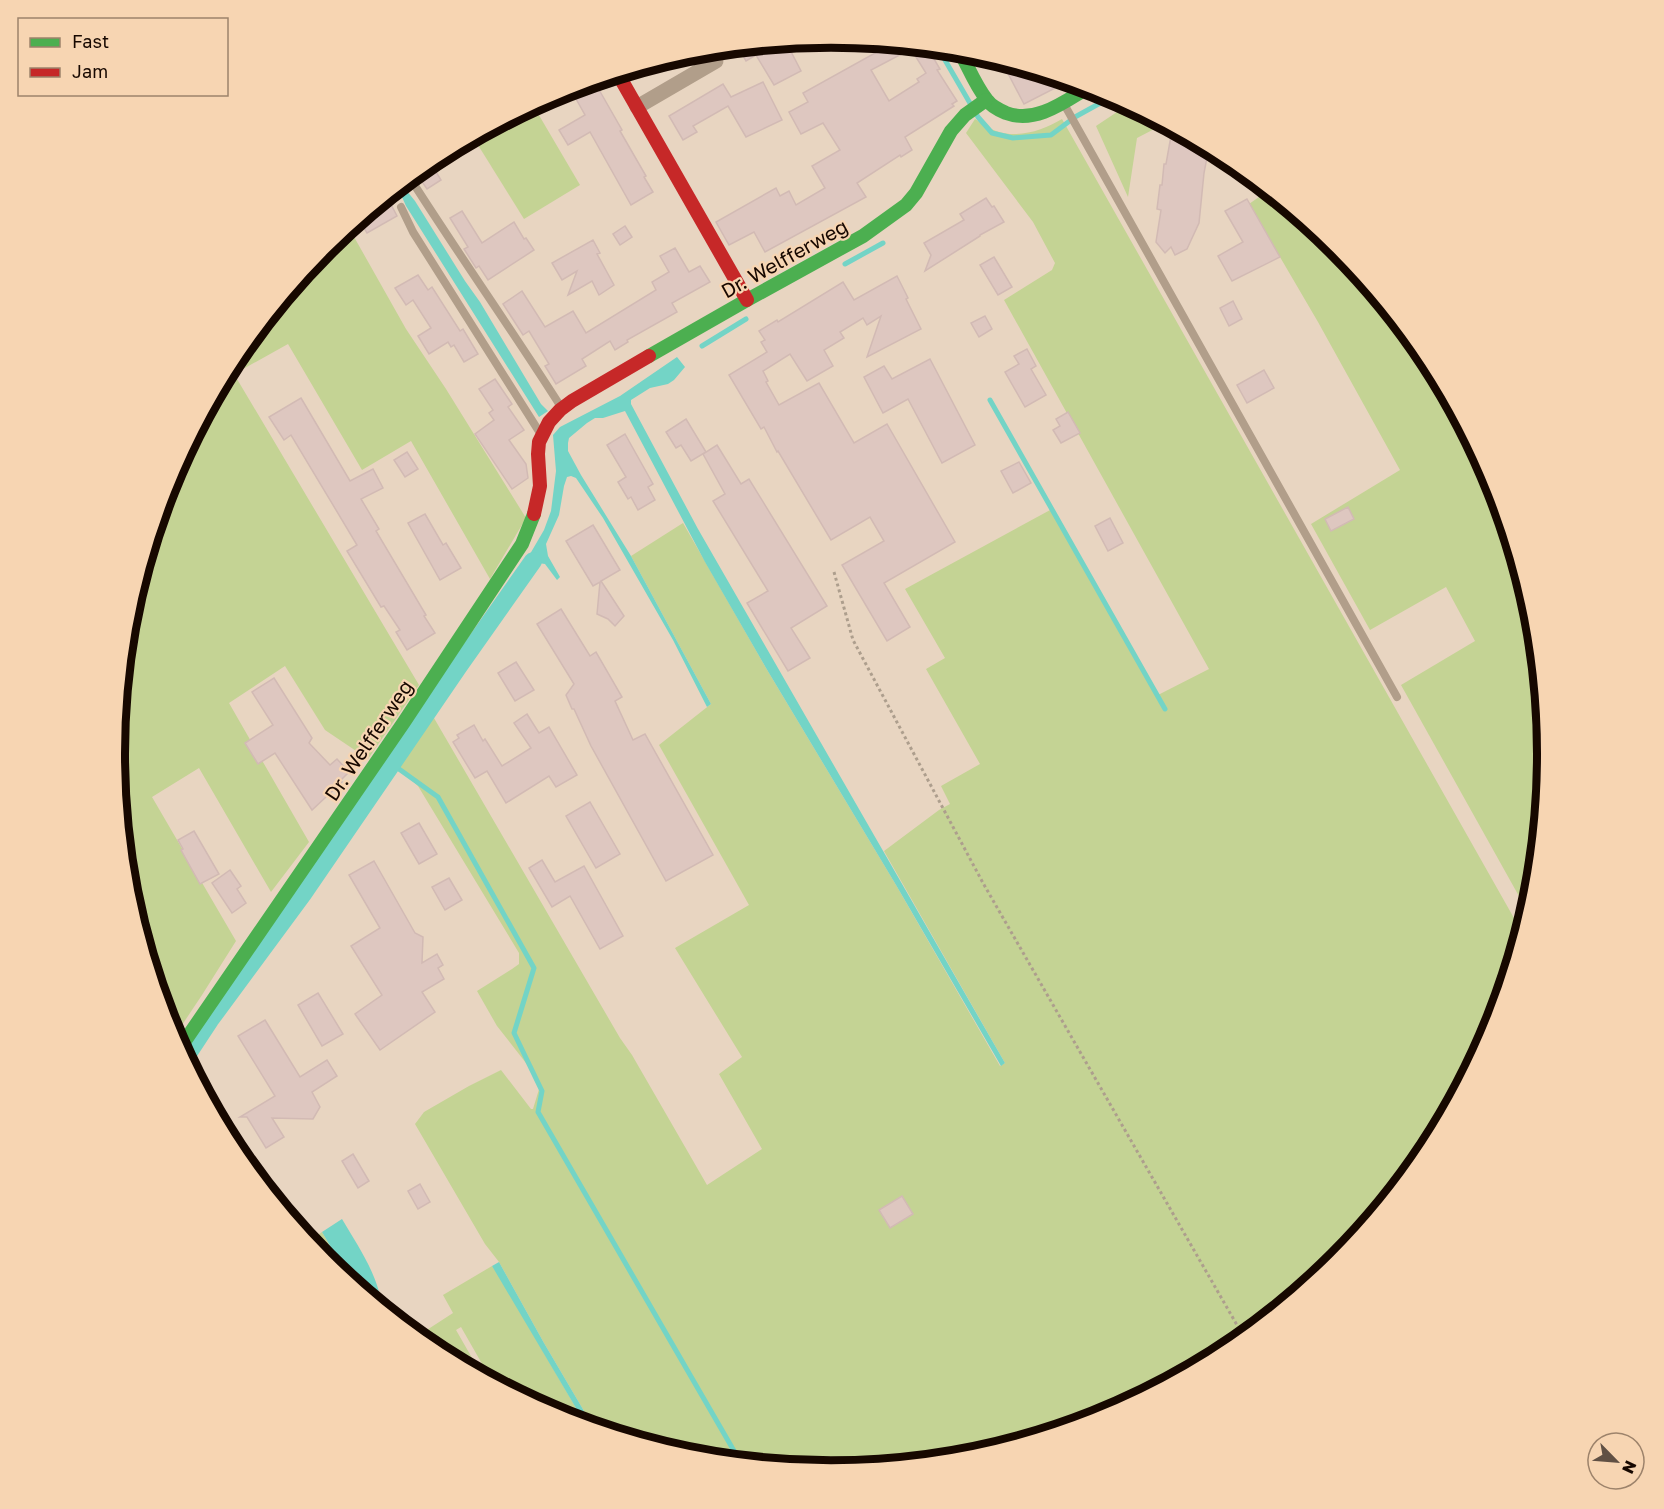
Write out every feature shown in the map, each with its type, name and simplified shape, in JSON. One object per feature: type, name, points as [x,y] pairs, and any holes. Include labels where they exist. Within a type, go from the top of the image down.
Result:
[{"type":"street","points":[[637,107],[716,61],[715,58]]},
{"type":"street","points":[[964,61],[984,102],[1008,114],[1023,118],[1042,113],[1079,93]]},
{"type":"street","points":[[622,80],[747,300]]},
{"type":"street","name":"Dr. Welfferweg","points":[[186,1040],[404,722],[522,544],[537,503],[541,475],[538,451],[542,435],[553,418],[568,404],[862,236],[906,206],[951,131],[969,112],[984,102]]},
{"type":"lane","points":[[1062,102],[1397,697]]},
{"type":"lane","points":[[414,185],[517,338],[561,410]]},
{"type":"lane","points":[[401,207],[413,232],[542,435]]},
{"type":"path","points":[[834,572],[853,640],[983,883],[1241,1331]]},
{"type":"green space","points":[[1120,110],[1157,128],[1137,138],[1128,197],[1096,126]]},
{"type":"green space","points":[[538,113],[580,185],[524,219],[477,144]]},
{"type":"green space","points":[[975,119],[993,130],[1022,134],[1047,127],[1062,119],[1517,924],[1501,982],[1466,1067],[1444,1108],[1393,1185],[1332,1254],[1298,1286],[1225,1342],[1185,1366],[1144,1388],[1059,1424],[1015,1437],[924,1455],[832,1461],[786,1459],[740,1455],[649,1437],[588,1417],[499,1262],[485,1244],[415,1124],[424,1112],[501,1070],[531,1109],[533,1109],[540,1086],[533,1072],[497,1026],[477,991],[519,964],[519,953],[418,786],[387,764],[427,706],[707,1185],[762,1149],[719,1074],[742,1057],[675,948],[749,905],[659,745],[711,704],[631,556],[683,523],[1000,1066],[1005,1063],[884,851],[950,804],[941,786],[980,764],[926,669],[945,658],[905,589],[1052,509],[1158,695],[1209,669],[1004,300],[1052,270],[1055,263],[1033,222],[966,133]]},
{"type":"green space","points":[[1263,194],[1298,223],[1332,255],[1393,324],[1444,401],[1485,484],[1501,527],[1525,617],[1537,708],[1537,801],[1522,902],[1401,685],[1475,641],[1446,587],[1370,630],[1311,524],[1400,470],[1249,204]]},
{"type":"green space","points":[[353,235],[406,329],[526,518],[490,579],[411,441],[362,470],[288,344],[239,371],[271,324],[332,255]]},
{"type":"green space","points":[[236,377],[419,685],[368,759],[325,730],[285,666],[229,703],[309,842],[271,892],[199,768],[152,797],[236,941],[180,1028],[163,982],[139,892],[127,801],[125,754],[127,708],[139,617],[163,527],[198,442]]},
{"type":"green space","points":[[322,1232],[339,1260],[332,1254],[316,1237]]},
{"type":"green space","points":[[492,1266],[580,1414],[520,1388],[485,1369],[461,1327],[456,1330],[475,1364],[425,1331],[453,1313],[443,1295]]},
{"type":"water","points":[[407,191],[480,302],[541,404],[548,411],[539,417],[401,195]]},
{"type":"water","points":[[677,357],[685,367],[674,380],[668,384],[650,388],[631,400],[631,404],[698,529],[1005,1063],[1001,1066],[705,562],[625,411],[603,418],[595,418],[587,423],[569,438],[568,451],[631,556],[711,704],[707,707],[673,640],[603,518],[576,478],[567,477],[559,515],[546,544],[548,556],[560,577],[557,580],[545,564],[538,563],[521,586],[516,578],[544,530],[551,511],[556,471],[553,435],[560,427],[620,396]]},
{"type":"water","points":[[342,1219],[372,1273],[380,1297],[339,1260],[322,1232]]},
{"type":"water","points":[[499,1262],[588,1417],[579,1414],[492,1266]]},
{"type":"building","points":[[790,50],[801,71],[774,85],[756,55],[746,61],[742,54]]},
{"type":"building","points":[[880,50],[905,52],[871,70],[889,101],[919,82],[917,79],[926,73],[914,53],[932,55],[940,69],[937,70],[957,101],[952,104],[954,106],[905,137],[912,150],[901,157],[900,155],[857,183],[866,197],[765,252],[754,232],[729,245],[716,222],[776,188],[780,196],[789,191],[796,205],[825,188],[812,166],[840,150],[823,123],[801,134],[789,112],[808,102],[803,93]]},
{"type":"building","points":[[1006,70],[1060,85],[1024,104]]},
{"type":"building","points":[[763,82],[782,120],[746,137],[728,106],[693,126],[697,132],[683,140],[669,116],[723,84],[731,97]]},
{"type":"building","points":[[598,88],[653,192],[631,205],[590,132],[568,145],[559,130],[585,115],[575,97]]},
{"type":"building","points":[[1171,136],[1207,156],[1199,223],[1187,249],[1175,255],[1171,247],[1165,253],[1156,242],[1161,210],[1157,209],[1160,185],[1162,185],[1164,164],[1166,164]]},
{"type":"building","points":[[435,170],[441,180],[427,189],[421,180]]},
{"type":"building","points":[[986,198],[1004,222],[925,271],[931,255],[924,243],[964,220],[960,214]]},
{"type":"building","points":[[1247,199],[1280,257],[1232,281],[1218,256],[1243,242],[1225,211]]},
{"type":"building","points":[[390,203],[397,216],[367,233],[363,226]]},
{"type":"building","points":[[462,211],[482,243],[514,222],[534,250],[488,280],[479,266],[476,268],[464,249],[468,247],[450,218]]},
{"type":"building","points":[[625,226],[632,237],[620,245],[613,234]]},
{"type":"building","points":[[593,240],[600,253],[597,254],[614,285],[599,295],[592,281],[568,295],[577,271],[562,280],[552,263]]},
{"type":"building","points":[[675,248],[689,272],[700,266],[710,282],[672,303],[677,312],[627,340],[628,342],[615,350],[610,341],[582,359],[586,366],[556,384],[545,366],[549,364],[529,331],[523,335],[503,304],[522,291],[545,327],[573,311],[586,333],[656,290],[652,282],[669,272],[660,256]]},
{"type":"building","points":[[994,257],[1012,287],[998,295],[980,265]]},
{"type":"building","points":[[418,275],[428,290],[432,287],[460,331],[463,329],[478,354],[464,362],[454,345],[451,347],[448,342],[429,354],[418,336],[431,328],[413,300],[406,305],[395,288]]},
{"type":"building","points":[[897,276],[921,329],[867,357],[881,316],[867,325],[863,318],[840,332],[844,338],[824,350],[833,366],[807,381],[790,354],[763,371],[768,381],[766,382],[779,405],[819,383],[854,443],[887,424],[955,542],[884,583],[910,627],[887,641],[842,565],[884,541],[870,517],[831,540],[764,427],[761,429],[729,375],[767,352],[761,342],[765,340],[759,331],[777,320],[778,322],[843,282],[854,300]]},
{"type":"building","points":[[1233,301],[1242,319],[1229,326],[1220,308]]},
{"type":"building","points":[[985,316],[992,329],[979,337],[971,323]]},
{"type":"building","points":[[1027,349],[1036,366],[1031,369],[1046,395],[1025,407],[1005,372],[1019,364],[1014,356]]},
{"type":"building","points":[[930,359],[975,445],[942,463],[908,399],[883,413],[864,377],[884,366],[892,379]]},
{"type":"building","points":[[1264,370],[1274,388],[1247,403],[1237,385]]},
{"type":"building","points":[[495,379],[512,404],[508,407],[524,430],[509,440],[526,464],[528,478],[512,489],[475,434],[494,420],[489,413],[493,410],[479,389]]},
{"type":"building","points":[[301,398],[350,481],[373,469],[383,488],[361,499],[379,529],[376,531],[435,633],[407,650],[396,632],[400,630],[384,606],[381,607],[347,551],[357,545],[291,435],[284,440],[269,417]]},
{"type":"building","points":[[1068,412],[1080,433],[1061,443],[1053,430],[1060,426],[1056,419]]},
{"type":"building","points":[[686,419],[706,452],[691,461],[681,445],[676,448],[666,432]]},
{"type":"building","points":[[625,434],[653,484],[648,487],[655,500],[638,510],[631,497],[628,499],[618,482],[626,477],[607,445]]},
{"type":"building","points":[[717,445],[741,484],[749,479],[827,606],[791,628],[810,658],[788,671],[747,603],[768,591],[713,501],[725,494],[703,454]]},
{"type":"building","points":[[407,452],[418,469],[405,477],[394,460]]},
{"type":"building","points":[[1019,462],[1031,483],[1013,493],[1001,471]]},
{"type":"building","points":[[1348,507],[1354,519],[1331,531],[1325,519]]},
{"type":"building","points":[[425,514],[443,545],[446,543],[461,568],[440,580],[408,523]]},
{"type":"building","points":[[1110,518],[1123,543],[1108,551],[1095,526]]},
{"type":"building","points":[[593,525],[620,570],[601,581],[624,616],[615,626],[608,619],[597,614],[600,582],[593,586],[566,541]]},
{"type":"building","points":[[561,609],[590,656],[596,652],[622,697],[615,701],[633,740],[645,734],[713,855],[666,881],[572,709],[566,695],[574,684],[537,624]]},
{"type":"building","points":[[516,662],[534,690],[515,701],[498,673]]},
{"type":"building","points":[[274,678],[312,738],[309,743],[330,765],[337,759],[349,772],[340,781],[342,782],[312,810],[275,753],[258,764],[245,743],[273,725],[252,692]]},
{"type":"building","points":[[527,714],[539,733],[549,727],[577,775],[556,787],[549,776],[506,803],[487,771],[475,778],[453,742],[459,738],[457,735],[474,725],[502,766],[531,748],[514,723]]},
{"type":"building","points":[[590,802],[620,854],[596,868],[566,816]]},
{"type":"building","points":[[419,823],[437,854],[419,864],[401,833]]},
{"type":"building","points":[[194,831],[219,874],[200,884],[178,840]]},
{"type":"building","points":[[542,860],[555,882],[584,866],[623,936],[600,949],[570,896],[552,907],[529,868]]},
{"type":"building","points":[[374,861],[415,933],[423,937],[422,963],[437,954],[443,965],[438,968],[444,979],[422,992],[435,1012],[380,1050],[355,1014],[382,995],[351,946],[380,928],[349,875]]},
{"type":"building","points":[[230,870],[241,886],[237,889],[246,903],[232,913],[212,883]]},
{"type":"building","points":[[449,878],[462,900],[445,910],[432,887]]},
{"type":"building","points":[[318,993],[343,1034],[322,1046],[298,1005]]},
{"type":"building","points":[[265,1020],[300,1077],[327,1060],[337,1076],[312,1092],[320,1107],[313,1119],[272,1118],[284,1137],[266,1148],[247,1117],[240,1117],[275,1096],[238,1036]]},
{"type":"building","points":[[353,1154],[369,1181],[358,1188],[342,1161]]},
{"type":"building","points":[[420,1184],[430,1202],[418,1209],[408,1191]]},
{"type":"building","points":[[902,1196],[913,1214],[890,1228],[879,1210]]},
{"type":"waterway","points":[[943,57],[978,117],[992,133],[1013,138],[1051,135],[1075,117],[1102,102]]},
{"type":"waterway","points":[[845,264],[883,243]]},
{"type":"waterway","points":[[702,346],[746,319]]},
{"type":"waterway","points":[[990,400],[1165,709]]},
{"type":"waterway","points":[[190,1050],[303,894],[533,561]]},
{"type":"waterway","points":[[392,764],[438,797],[534,968],[514,1033],[542,1091],[538,1112],[736,1454]]},
{"type":"traffic: fast","points":[[965,61],[987,100],[1006,113],[1017,116],[1039,114],[1079,93]]},
{"type":"traffic: fast","points":[[649,356],[863,236],[906,205],[916,193],[951,131],[965,115],[986,100]]},
{"type":"traffic: fast","points":[[186,1040],[404,722],[522,544],[534,514]]},
{"type":"traffic: jam","points":[[621,80],[747,300]]},
{"type":"traffic: jam","points":[[534,514],[540,486],[539,442],[549,422],[572,401],[649,356]]}]
